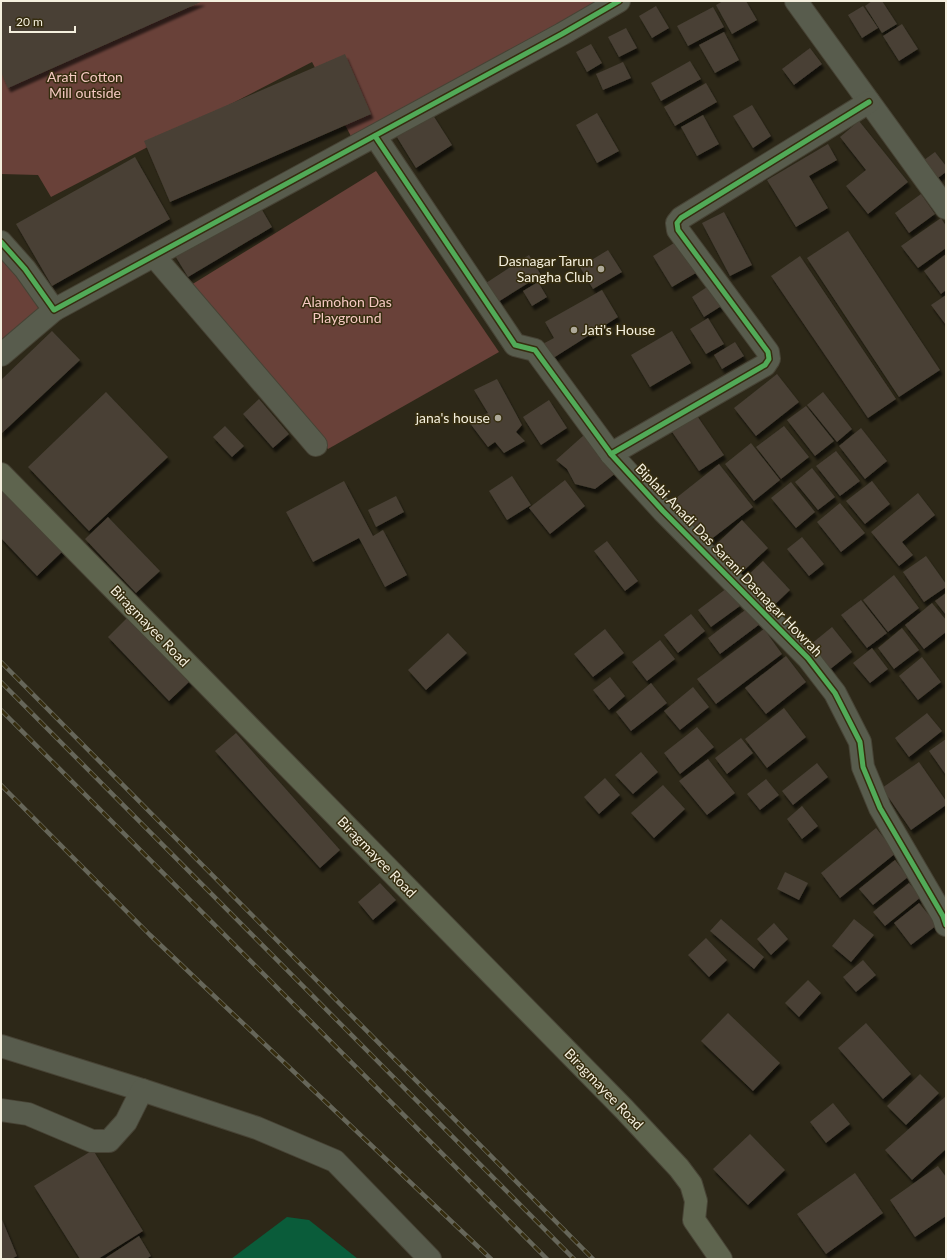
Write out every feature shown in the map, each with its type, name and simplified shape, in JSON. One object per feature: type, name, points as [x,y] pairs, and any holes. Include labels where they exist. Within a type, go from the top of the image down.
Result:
[{"type":"main road","name":"Biragmayee Road","points":[[1,474],[679,1168],[691,1184],[696,1202],[694,1220],[721,1259]]},
{"type":"street","points":[[1,355],[54,310],[562,34],[619,1]]},
{"type":"street","points":[[796,1],[946,208]]},
{"type":"street","points":[[611,454],[765,365],[769,359],[768,352],[678,230],[677,224],[681,218],[869,102]]},
{"type":"street","name":"Biplabi Anadi Das Sarani Dasnagar Howrah","points":[[375,136],[515,345],[535,350],[611,454],[663,511],[808,658],[835,693],[860,742],[863,767],[880,808],[946,925]]},
{"type":"street","points":[[1,242],[25,268],[54,310]]},
{"type":"street","points":[[154,256],[316,445]]},
{"type":"street","points":[[1,1046],[257,1128],[335,1161],[430,1259]]},
{"type":"street","points":[[1,1110],[28,1114],[92,1141],[109,1141],[126,1122],[142,1090]]},
{"type":"green space","name":"Arati Cotton Mill outside","points":[[1,1],[606,1],[354,142],[312,62],[51,197],[38,175],[1,174]]},
{"type":"green space","name":"Alamohon Das Playground","points":[[376,171],[499,352],[328,449],[191,285]]},
{"type":"green space","points":[[1,253],[18,275],[41,312],[1,348]]},
{"type":"shaded area","points":[[287,1217],[309,1220],[358,1259],[231,1259]]},
{"type":"building","points":[[1,1],[203,1],[8,88],[1,72]]},
{"type":"building","points":[[723,1],[746,1],[757,20],[732,34],[716,5]]},
{"type":"building","points":[[872,1],[882,1],[897,24],[882,33],[865,6]]},
{"type":"building","points":[[656,6],[669,28],[652,38],[639,16]]},
{"type":"building","points":[[863,6],[878,28],[862,38],[848,15]]},
{"type":"building","points":[[713,7],[724,27],[688,46],[677,26]]},
{"type":"building","points":[[902,24],[918,49],[899,61],[883,36]]},
{"type":"building","points":[[626,28],[637,48],[619,57],[608,37]]},
{"type":"building","points":[[724,32],[739,60],[715,73],[699,45]]},
{"type":"building","points":[[591,44],[602,63],[587,72],[576,52]]},
{"type":"building","points":[[810,48],[822,64],[794,85],[782,69]]},
{"type":"building","points":[[345,54],[371,114],[170,202],[144,141]]},
{"type":"building","points":[[690,61],[701,79],[661,101],[651,83]]},
{"type":"building","points":[[623,62],[631,78],[603,90],[596,74]]},
{"type":"building","points":[[706,83],[717,102],[675,126],[664,107]]},
{"type":"building","points":[[752,105],[771,136],[753,148],[733,116]]},
{"type":"building","points":[[431,112],[452,145],[416,168],[395,134]]},
{"type":"building","points":[[597,113],[619,151],[597,163],[576,125]]},
{"type":"building","points":[[703,115],[719,144],[697,156],[681,127]]},
{"type":"building","points":[[859,121],[908,182],[868,214],[846,186],[866,170],[840,137]]},
{"type":"building","points":[[828,144],[837,160],[809,176],[828,208],[796,227],[767,180]]},
{"type":"building","points":[[935,152],[946,166],[946,172],[938,178],[924,160]]},
{"type":"building","points":[[135,157],[170,219],[52,286],[16,224]]},
{"type":"building","points":[[921,194],[935,214],[909,233],[895,213]]},
{"type":"building","points":[[258,203],[272,227],[188,277],[174,254]]},
{"type":"building","points":[[724,212],[752,265],[730,276],[702,223]]},
{"type":"building","points":[[941,218],[946,226],[946,248],[918,268],[901,246]]},
{"type":"building","points":[[848,231],[940,370],[899,397],[807,258]]},
{"type":"building","points":[[682,238],[701,270],[672,287],[653,256]]},
{"type":"building","name":"Dasnagar Tarun Sangha Club","points":[[608,250],[622,272],[593,289],[580,267]]},
{"type":"building","points":[[946,254],[946,290],[941,294],[924,271]]},
{"type":"building","points":[[529,255],[541,275],[498,302],[486,283]]},
{"type":"building","points":[[800,256],[896,399],[868,418],[771,276]]},
{"type":"building","points":[[538,282],[547,297],[532,306],[523,291]]},
{"type":"building","points":[[710,285],[723,305],[704,317],[692,297]]},
{"type":"building","name":"Jati's House","points":[[602,290],[618,317],[547,362],[537,347],[554,338],[545,322]]},
{"type":"building","points":[[946,295],[946,325],[931,305]]},
{"type":"building","points":[[708,318],[724,344],[706,354],[690,329]]},
{"type":"building","points":[[52,331],[80,360],[1,434],[1,380]]},
{"type":"building","points":[[672,331],[691,363],[650,387],[631,355]]},
{"type":"building","points":[[735,342],[744,356],[722,369],[714,355]]},
{"type":"building","points":[[777,374],[799,402],[756,436],[734,408]]},
{"type":"building","name":"jana's house","points":[[497,379],[522,425],[516,432],[525,441],[504,453],[495,442],[488,447],[469,422],[488,413],[474,390]]},
{"type":"building","points":[[106,392],[168,457],[89,531],[28,467]]},
{"type":"building","points":[[823,392],[852,429],[837,442],[807,405]]},
{"type":"building","points":[[259,399],[289,434],[273,448],[243,414]]},
{"type":"building","points":[[549,400],[567,428],[541,445],[523,417]]},
{"type":"building","points":[[806,406],[834,441],[815,456],[787,420]]},
{"type":"building","points":[[693,410],[724,455],[699,471],[668,426]]},
{"type":"building","points":[[225,426],[244,446],[232,457],[213,437]]},
{"type":"building","points":[[784,426],[809,457],[781,479],[756,447]]},
{"type":"building","points":[[861,428],[887,461],[865,479],[839,446]]},
{"type":"building","points":[[584,435],[616,473],[595,489],[575,484],[567,469],[556,460]]},
{"type":"building","points":[[751,443],[780,480],[754,501],[725,464]]},
{"type":"building","points":[[836,451],[860,481],[840,496],[816,466]]},
{"type":"building","points":[[719,464],[753,507],[705,544],[671,502]]},
{"type":"building","points":[[812,468],[835,497],[818,510],[795,482]]},
{"type":"building","points":[[512,476],[531,505],[507,520],[489,491]]},
{"type":"building","points":[[565,480],[585,506],[550,534],[529,508]]},
{"type":"building","points":[[344,481],[373,536],[383,530],[407,575],[385,587],[359,538],[313,562],[286,512]]},
{"type":"building","points":[[872,481],[890,504],[865,524],[846,501]]},
{"type":"building","points":[[791,482],[815,512],[796,528],[771,498]]},
{"type":"building","points":[[1,483],[64,550],[37,576],[1,538]]},
{"type":"building","points":[[918,493],[935,515],[902,542],[913,555],[899,566],[871,532]]},
{"type":"building","points":[[396,496],[404,512],[376,527],[368,510]]},
{"type":"building","points":[[840,503],[865,533],[841,552],[817,522]]},
{"type":"building","points":[[108,517],[160,571],[136,593],[85,539]]},
{"type":"building","points":[[742,520],[768,548],[738,576],[712,548]]},
{"type":"building","points":[[802,537],[824,564],[809,576],[787,549]]},
{"type":"building","points":[[607,541],[638,581],[625,591],[594,551]]},
{"type":"building","points":[[926,556],[946,584],[946,587],[924,602],[903,572]]},
{"type":"building","points":[[763,561],[790,590],[768,611],[741,582]]},
{"type":"building","points":[[894,575],[919,608],[888,632],[863,600]]},
{"type":"building","points":[[727,588],[740,606],[711,627],[698,610]]},
{"type":"building","points":[[946,593],[946,615],[935,601]]},
{"type":"building","points":[[861,600],[887,633],[867,648],[841,615]]},
{"type":"building","points":[[932,603],[946,620],[946,632],[924,649],[905,625]]},
{"type":"building","points":[[748,608],[760,624],[720,654],[708,638]]},
{"type":"building","points":[[691,614],[705,631],[678,653],[664,635]]},
{"type":"building","points":[[129,616],[190,681],[169,701],[108,637]]},
{"type":"building","points":[[832,627],[852,652],[824,674],[805,649]]},
{"type":"building","points":[[902,628],[919,650],[894,669],[878,648]]},
{"type":"building","points":[[605,629],[624,653],[593,677],[574,654]]},
{"type":"building","points":[[764,629],[782,654],[716,704],[697,679]]},
{"type":"building","points":[[448,633],[467,653],[426,690],[408,670]]},
{"type":"building","points":[[660,640],[675,659],[647,681],[632,662]]},
{"type":"building","points":[[872,648],[888,669],[870,683],[853,663]]},
{"type":"building","points":[[786,656],[806,682],[766,714],[745,688]]},
{"type":"building","points":[[922,657],[941,682],[918,700],[899,676]]},
{"type":"building","points":[[610,677],[625,696],[609,710],[593,690]]},
{"type":"building","points":[[651,683],[667,703],[631,731],[616,712]]},
{"type":"building","points":[[693,687],[709,707],[680,730],[664,711]]},
{"type":"building","points":[[784,708],[806,737],[767,768],[745,739]]},
{"type":"building","points":[[927,713],[942,731],[909,757],[895,738]]},
{"type":"building","points":[[697,727],[714,747],[680,774],[664,753]]},
{"type":"building","points":[[236,733],[340,850],[320,868],[215,751]]},
{"type":"building","points":[[741,738],[753,753],[727,774],[715,758]]},
{"type":"building","points":[[946,739],[946,775],[929,751]]},
{"type":"building","points":[[641,752],[658,772],[633,794],[615,775]]},
{"type":"building","points":[[708,759],[735,793],[707,815],[679,781]]},
{"type":"building","points":[[919,762],[946,801],[946,805],[911,830],[882,788]]},
{"type":"building","points":[[817,763],[828,777],[793,805],[782,791]]},
{"type":"building","points":[[605,778],[620,795],[599,814],[584,797]]},
{"type":"building","points":[[766,779],[779,795],[760,810],[747,794]]},
{"type":"building","points":[[663,785],[685,809],[654,838],[631,813]]},
{"type":"building","points":[[802,806],[818,826],[802,839],[787,819]]},
{"type":"building","points":[[876,828],[896,853],[840,898],[821,873]]},
{"type":"building","points":[[895,860],[908,877],[873,905],[859,889]]},
{"type":"building","points":[[785,872],[808,883],[799,900],[777,889]]},
{"type":"building","points":[[380,883],[396,900],[373,920],[358,902]]},
{"type":"building","points":[[909,883],[921,897],[885,926],[873,912]]},
{"type":"building","points":[[919,903],[937,925],[911,945],[894,923]]},
{"type":"building","points":[[721,919],[764,957],[754,969],[710,931]]},
{"type":"building","points":[[854,919],[874,935],[851,962],[832,946]]},
{"type":"building","points":[[774,923],[788,939],[771,955],[757,939]]},
{"type":"building","points":[[706,938],[727,960],[709,977],[688,955]]},
{"type":"building","points":[[863,960],[876,975],[856,992],[843,977]]},
{"type":"building","points":[[808,980],[821,993],[799,1017],[785,1003]]},
{"type":"building","points":[[728,1013],[780,1063],[753,1091],[701,1041]]},
{"type":"building","points":[[866,1023],[911,1074],[883,1099],[838,1048]]},
{"type":"building","points":[[920,1074],[939,1093],[906,1125],[887,1106]]},
{"type":"building","points":[[945,1097],[946,1149],[912,1180],[885,1150]]},
{"type":"building","points":[[833,1103],[850,1124],[826,1143],[810,1122]]},
{"type":"building","points":[[750,1134],[785,1170],[748,1205],[713,1169]]},
{"type":"building","points":[[93,1150],[143,1231],[98,1259],[80,1259],[34,1186]]},
{"type":"building","points":[[938,1166],[946,1177],[946,1216],[915,1237],[890,1200]]},
{"type":"building","points":[[855,1173],[883,1213],[826,1254],[797,1214]]},
{"type":"building","points":[[1,1217],[17,1256],[11,1259],[1,1259]]},
{"type":"building","points":[[139,1236],[151,1256],[146,1259],[104,1259]]},
{"type":"railway","points":[[1,662],[593,1259]]},
{"type":"railway","points":[[1,682],[574,1259]]},
{"type":"railway","points":[[1,710],[547,1259]]},
{"type":"railway","points":[[1,785],[150,935],[491,1259]]},
{"type":"cycle path","points":[[1,242],[25,269],[54,310],[562,34],[619,1]]},
{"type":"cycle path","points":[[611,454],[765,365],[769,359],[768,352],[678,230],[677,223],[681,218],[869,102]]},
{"type":"cycle path","points":[[375,136],[515,345],[535,350],[611,454],[663,511],[808,658],[835,693],[860,742],[863,767],[880,808],[943,916],[946,925]]},
{"type":"place","name":"Dasnagar Tarun Sangha Club","points":[[601,269]]},
{"type":"place","name":"Jati's House","points":[[574,330]]},
{"type":"place","name":"jana's house","points":[[498,418]]}]
